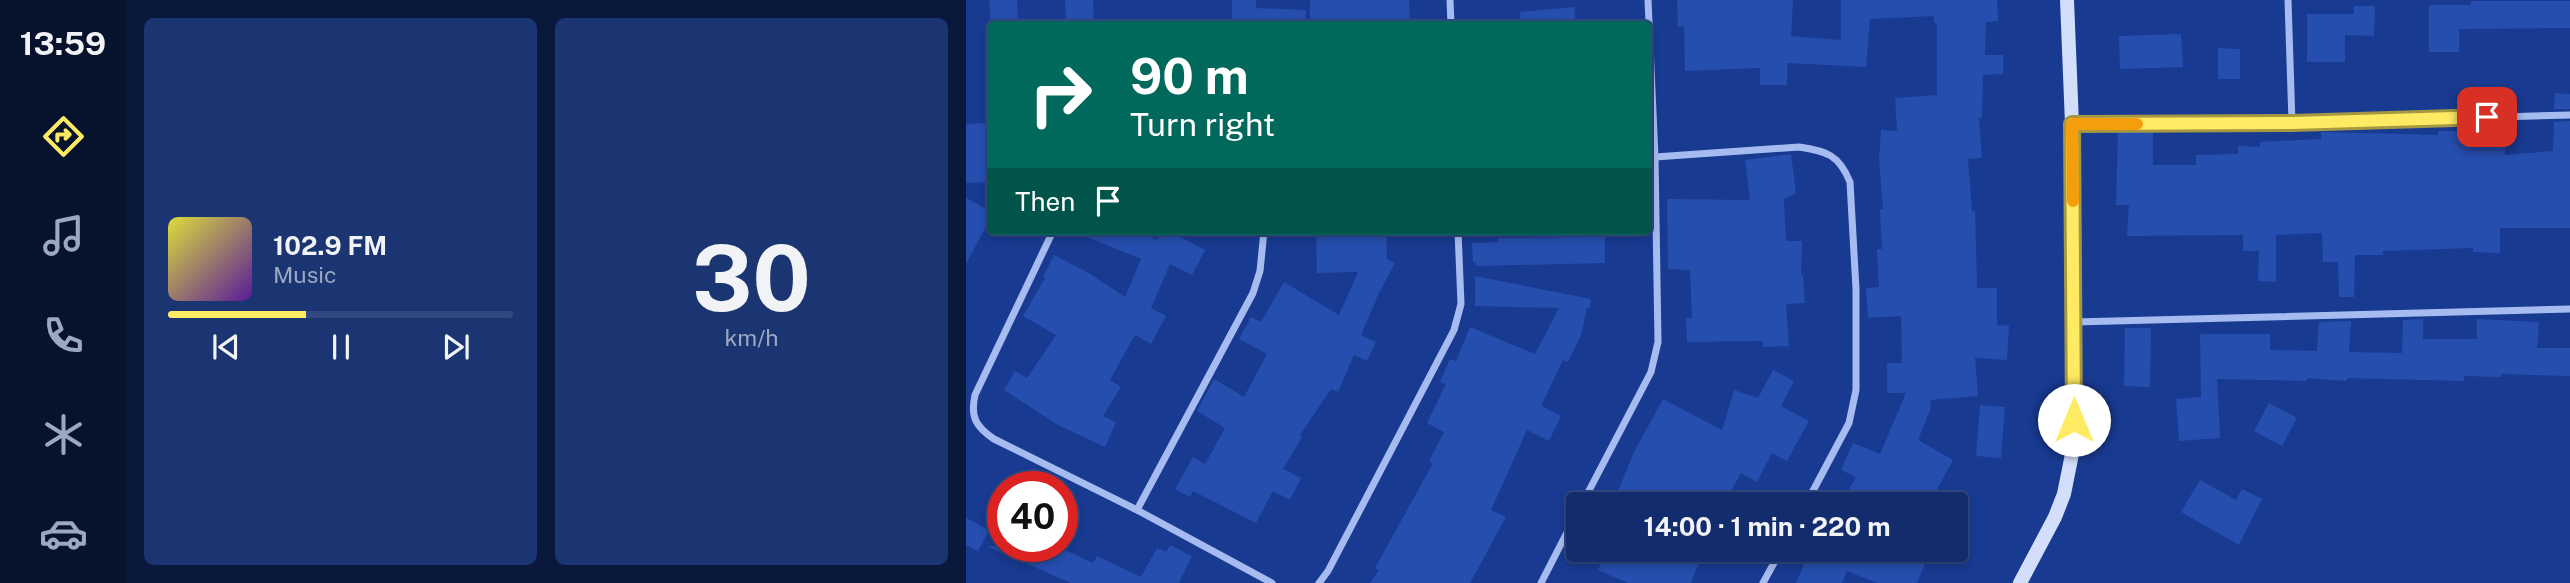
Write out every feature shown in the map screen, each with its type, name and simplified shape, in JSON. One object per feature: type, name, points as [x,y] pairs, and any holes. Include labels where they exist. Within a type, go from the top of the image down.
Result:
[{"type":"street","points":[[1450,0],[1451,21]]},
{"type":"street","points":[[1648,0],[1649,21]]},
{"type":"street","points":[[2020,583],[2055,517],[2069,472],[2074,444],[2072,124],[2067,0]]},
{"type":"street","points":[[2288,0],[2292,123]]},
{"type":"street","points":[[1588,492],[1656,358],[1658,342],[1652,90]]},
{"type":"street","points":[[2072,124],[2292,123],[2570,115]]},
{"type":"street","points":[[1655,157],[1799,147],[1834,156],[1845,169],[1850,183],[1856,289],[1856,390],[1849,423],[1812,492]]},
{"type":"street","points":[[1051,235],[975,395],[972,415],[976,425],[994,439],[1137,510],[1272,583]]},
{"type":"street","points":[[1137,510],[1253,293],[1260,271],[1264,235]]},
{"type":"street","points":[[1319,583],[1328,571],[1454,330],[1461,304],[1458,235]]},
{"type":"street","points":[[2074,322],[2570,309]]},
{"type":"street","points":[[1541,583],[1566,534]]},
{"type":"street","points":[[1763,583],[1774,562]]},
{"type":"building","points":[[989,0],[1017,0],[1018,21],[991,21]]},
{"type":"building","points":[[1065,0],[1093,0],[1094,21],[1066,21]]},
{"type":"building","points":[[1232,0],[1256,0],[1256,8],[1306,10],[1305,21],[1232,21]]},
{"type":"building","points":[[1310,0],[1409,0],[1410,21],[1310,21]]},
{"type":"building","points":[[1677,0],[1793,0],[1791,36],[1841,40],[1841,0],[1997,0],[1998,21],[1986,22],[1985,55],[2003,55],[2003,74],[1983,75],[1982,118],[1979,118],[1982,158],[1968,159],[1972,211],[1975,211],[1977,288],[1997,288],[1997,325],[2009,326],[2007,360],[1975,358],[1978,396],[1930,400],[1931,408],[1918,440],[1953,460],[1936,492],[1848,492],[1856,477],[1841,470],[1853,443],[1880,454],[1906,393],[1887,393],[1887,363],[1902,363],[1901,316],[1868,318],[1866,288],[1879,287],[1877,249],[1882,249],[1880,209],[1883,209],[1879,159],[1881,130],[1897,131],[1895,98],[1937,95],[1937,23],[1934,23],[1934,16],[1870,19],[1866,67],[1787,63],[1787,85],[1760,85],[1760,68],[1685,71],[1684,26],[1678,27]]},
{"type":"building","points":[[2471,1],[2570,1],[2570,28],[2459,29],[2459,52],[2429,52],[2429,5],[2471,5]]},
{"type":"building","points":[[2354,6],[2375,6],[2374,36],[2345,35],[2345,62],[2307,62],[2307,14],[2354,14]]},
{"type":"building","points":[[1574,7],[1576,21],[1521,21],[1520,12]]},
{"type":"building","points":[[2181,34],[2183,67],[2120,69],[2119,36]]},
{"type":"building","points":[[2218,48],[2240,49],[2240,79],[2218,79]]},
{"type":"building","points":[[2555,93],[2570,94],[2570,109],[2554,109]]},
{"type":"building","points":[[2570,121],[2570,228],[2500,228],[2500,253],[2473,252],[2473,248],[2383,251],[2383,255],[2355,255],[2354,297],[2339,297],[2338,262],[2323,262],[2322,233],[2276,235],[2276,282],[2258,281],[2259,251],[2243,251],[2243,235],[2127,236],[2129,205],[2116,205],[2118,131],[2153,132],[2153,165],[2196,165],[2196,155],[2238,154],[2238,146],[2260,147],[2260,142],[2321,139],[2321,132],[2438,135],[2438,131],[2506,131],[2505,155],[2553,151],[2554,122]]},
{"type":"building","points":[[987,123],[987,182],[966,183],[966,124]]},
{"type":"building","points":[[1791,154],[1796,193],[1784,199],[1786,241],[1802,241],[1801,275],[1805,303],[1786,304],[1789,346],[1763,347],[1763,341],[1687,342],[1686,318],[1692,318],[1690,270],[1668,269],[1667,199],[1750,200],[1745,160]]},
{"type":"building","points":[[966,198],[987,209],[987,225],[966,264]]},
{"type":"building","points":[[1083,235],[1144,235],[1157,240],[1160,235],[1177,235],[1205,250],[1192,275],[1170,264],[1151,308],[1166,316],[1151,344],[1135,335],[1110,380],[1121,387],[1103,416],[1116,422],[1105,447],[1058,425],[1004,390],[1015,371],[1027,378],[1056,335],[1023,316],[1045,278],[1043,277],[1054,255],[1087,272],[1125,297],[1141,259]]},
{"type":"building","points":[[1316,235],[1386,235],[1387,259],[1395,263],[1361,335],[1376,342],[1367,361],[1354,355],[1338,392],[1331,389],[1300,435],[1302,437],[1283,469],[1301,478],[1290,500],[1273,491],[1256,523],[1193,491],[1190,497],[1175,489],[1193,457],[1205,464],[1225,428],[1197,411],[1214,379],[1244,397],[1267,354],[1239,339],[1251,317],[1261,322],[1284,282],[1339,315],[1358,272],[1317,273]]},
{"type":"building","points":[[1605,237],[1605,263],[1476,266],[1476,262],[1473,262],[1472,243],[1498,242],[1498,238]]},
{"type":"building","points":[[1475,276],[1591,299],[1581,335],[1568,362],[1563,360],[1541,406],[1561,416],[1549,441],[1527,430],[1491,510],[1506,517],[1470,583],[1370,583],[1379,570],[1375,568],[1433,463],[1429,461],[1444,432],[1427,423],[1446,384],[1440,382],[1450,359],[1456,361],[1470,327],[1535,354],[1559,308],[1475,306]]},
{"type":"building","points":[[2423,319],[2423,339],[2477,339],[2477,319],[2539,322],[2537,348],[2570,348],[2570,376],[2501,374],[2501,377],[2464,376],[2464,381],[2217,379],[2220,438],[2179,441],[2176,399],[2201,397],[2200,334],[2270,334],[2270,350],[2317,351],[2319,322],[2351,321],[2349,352],[2402,353],[2403,320]]},
{"type":"building","points":[[2125,328],[2151,328],[2150,387],[2124,386]]},
{"type":"building","points":[[1773,370],[1794,381],[1781,406],[1809,421],[1787,461],[1772,453],[1757,482],[1741,473],[1731,492],[1618,491],[1634,452],[1663,399],[1722,430],[1734,390],[1758,398]]},
{"type":"building","points":[[2269,403],[2297,418],[2282,446],[2254,431]]},
{"type":"building","points":[[1980,405],[2005,407],[2001,458],[1976,456]]},
{"type":"building","points":[[2200,480],[2236,500],[2242,489],[2262,499],[2239,545],[2181,512]]},
{"type":"building","points":[[966,518],[987,529],[987,534],[978,551],[966,545]]},
{"type":"building","points":[[1170,545],[1192,556],[1179,583],[1071,583],[1023,562],[1078,562],[1078,556],[1093,563],[1097,556],[1141,577],[1157,548],[1166,552]]},
{"type":"building","points":[[1601,562],[1639,562],[1646,565],[1647,562],[1699,562],[1691,583],[1628,583],[1598,570]]},
{"type":"building","points":[[1805,562],[1926,562],[1917,583],[1877,583],[1847,571],[1842,583],[1796,583]]},
{"type":"slow traffic","points":[[2073,201],[2072,124],[2137,124]]},
{"type":"route","points":[[2074,420],[2072,124],[2292,123],[2487,117]]}]
